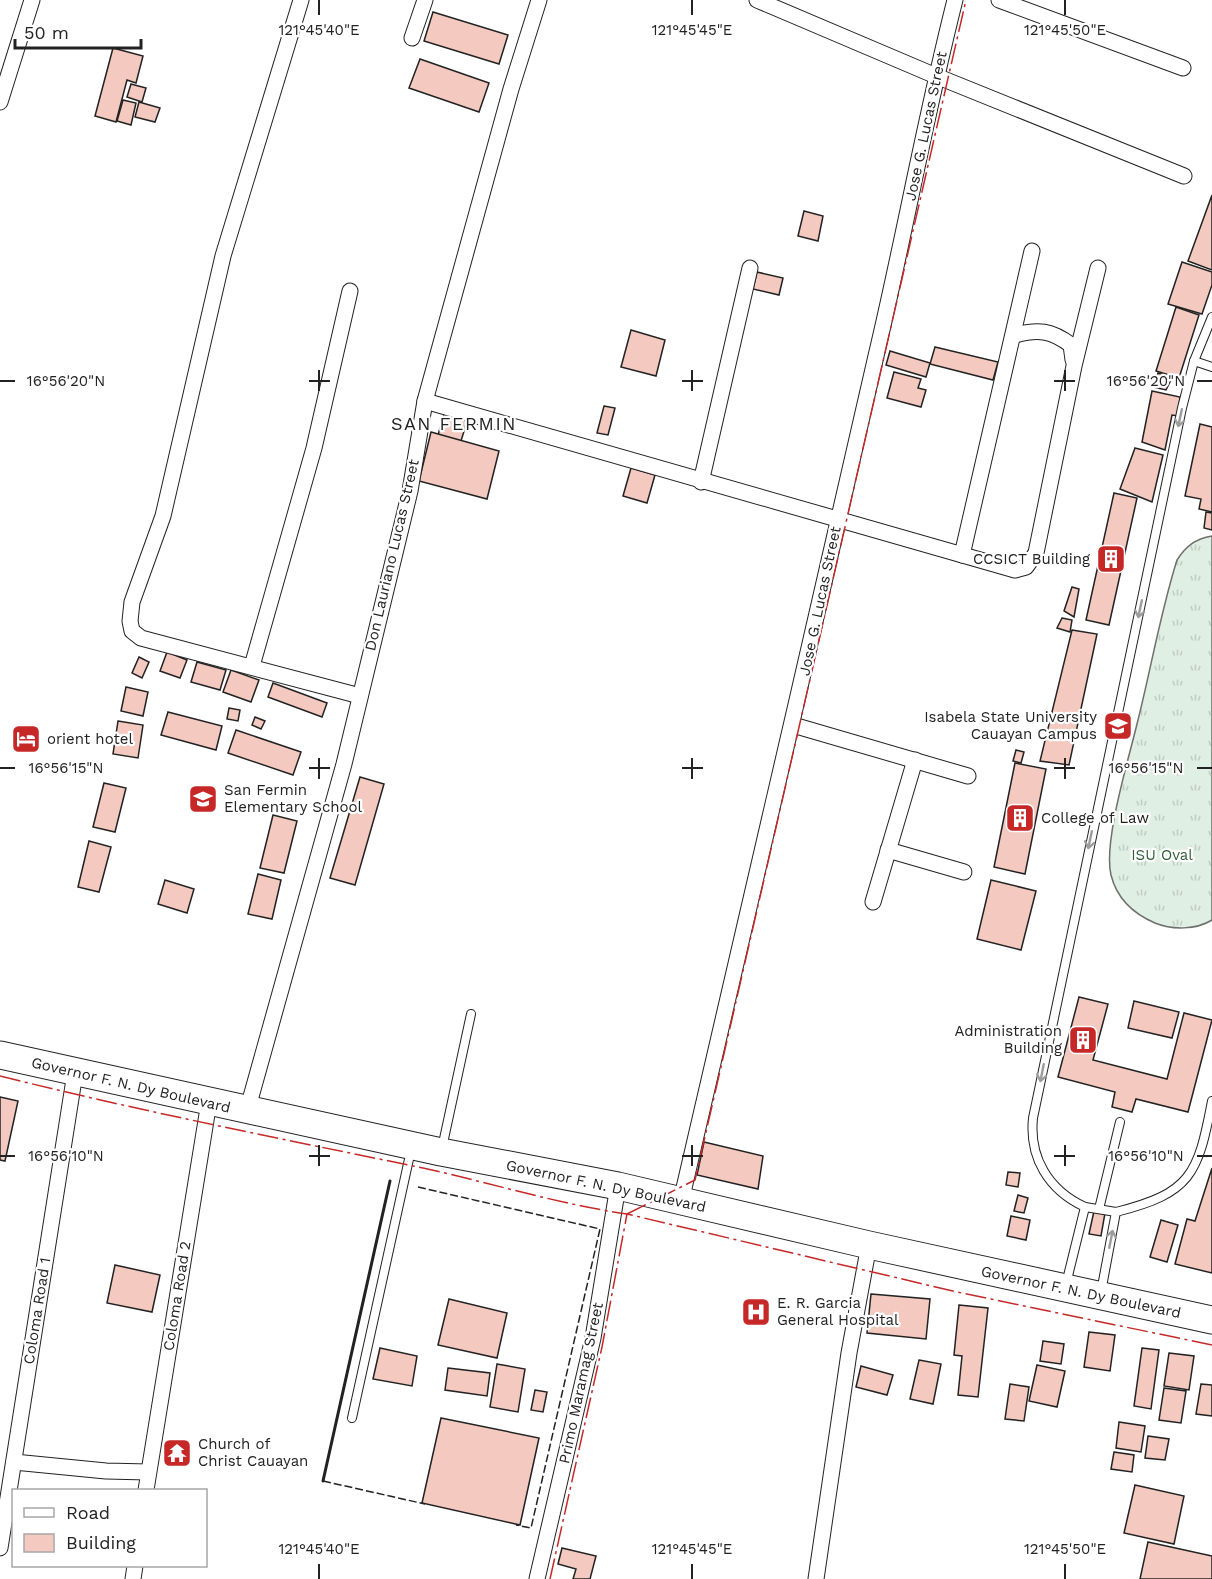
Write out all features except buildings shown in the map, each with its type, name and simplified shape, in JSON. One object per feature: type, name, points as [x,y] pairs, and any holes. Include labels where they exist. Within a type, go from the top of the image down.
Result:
[{"type":"highway","name":"Governor F. N. Dy Boulevard","points":[[0,1055],[412,1146],[618,1186],[869,1245],[1212,1320]]},
{"type":"street","points":[[0,102],[32,0]]},
{"type":"street","points":[[301,0],[223,256],[163,516],[132,602],[130,621],[132,631],[141,638],[360,696]]},
{"type":"street","points":[[412,38],[425,0]]},
{"type":"street","name":"Don Lauriano Lucas Street","points":[[247,1111],[318,863],[360,696],[410,491],[425,401],[511,88],[539,0]]},
{"type":"street","points":[[757,0],[936,76],[1184,176]]},
{"type":"street","name":"Jose G. Lucas Street","points":[[681,1200],[793,725],[891,294],[936,76],[955,0]]},
{"type":"street","points":[[999,0],[1183,68]]},
{"type":"street","points":[[962,555],[1015,334],[1032,251]]},
{"type":"street","points":[[701,482],[750,268]]},
{"type":"street","points":[[425,401],[701,482],[1015,570],[1031,562],[1036,553],[1074,366],[1098,268]]},
{"type":"street","points":[[252,666],[314,448],[350,291]]},
{"type":"street","points":[[1015,334],[1036,329],[1061,338],[1071,345],[1074,366]]},
{"type":"street","points":[[793,725],[968,776]]},
{"type":"street","points":[[873,902],[915,760]]},
{"type":"street","points":[[888,850],[964,872]]},
{"type":"street","name":"Coloma Road 1","points":[[0,1548],[75,1073]]},
{"type":"street","name":"Coloma Road 2","points":[[146,1489],[209,1102]]},
{"type":"street","name":"Primo Maramag Street","points":[[537,1579],[593,1338],[618,1186]]},
{"type":"street","points":[[816,1579],[849,1353],[869,1245]]},
{"type":"street","points":[[14,1462],[106,1471],[148,1472]]},
{"type":"lane","points":[[1212,317],[1194,361],[1059,985],[1033,1118],[1034,1151],[1047,1178],[1059,1190],[1084,1207],[1116,1212],[1161,1199],[1183,1184],[1192,1173],[1199,1157],[1212,1101]]},
{"type":"lane","points":[[1194,361],[1212,367]]},
{"type":"lane","points":[[441,1152],[471,1014]]},
{"type":"lane","points":[[1099,1209],[1120,1122]]},
{"type":"lane","points":[[352,1418],[412,1146]]},
{"type":"lane","points":[[1065,1288],[1084,1207]]},
{"type":"lane","points":[[1100,1296],[1116,1212]]},
{"type":"green space","name":"ISU Oval","points":[[1212,536],[1212,920],[1199,926],[1176,928],[1147,919],[1127,905],[1114,884],[1109,860],[1118,800],[1177,560],[1192,544]]},
{"type":"fence","points":[[418,1187],[600,1229],[531,1528],[516,1525]]},
{"type":"fence","points":[[323,1481],[425,1504]]},
{"type":"wall","points":[[323,1481],[390,1181]]},
{"type":"power","points":[[627,1214],[695,1180],[966,0]]},
{"type":"power","points":[[0,1076],[158,1113],[423,1168],[550,1199],[627,1214],[957,1292],[1212,1345]]},
{"type":"power","points":[[550,1579],[602,1347],[627,1214]]},
{"type":"place","name":"CCSICT Building","points":[[1111,559]]},
{"type":"place","name":"Isabela State University Cauayan Campus","points":[[1118,726]]},
{"type":"place","name":"orient hotel","points":[[26,739]]},
{"type":"place","name":"San Fermin Elementary School","points":[[203,799]]},
{"type":"place","name":"College of Law","points":[[1020,818]]},
{"type":"place","name":"Administration Building","points":[[1083,1040]]},
{"type":"place","name":"E. R. Garcia General Hospital","points":[[756,1312]]},
{"type":"place","name":"Church of Christ Cauayan","points":[[177,1453]]},
{"type":"district","name":"SAN FERMIN","points":[[454,424]]}]
